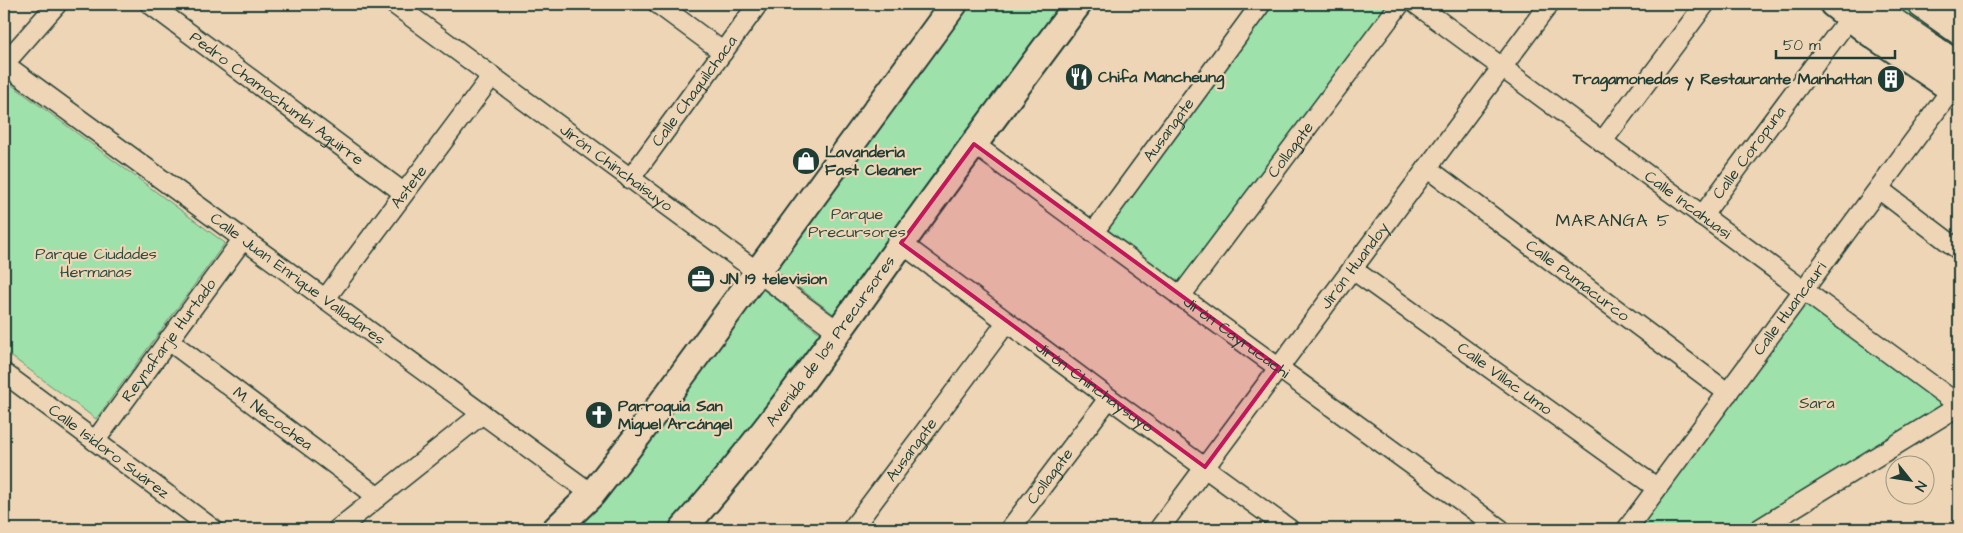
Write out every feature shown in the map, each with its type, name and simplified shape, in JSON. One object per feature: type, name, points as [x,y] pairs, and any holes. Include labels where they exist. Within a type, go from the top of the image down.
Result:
[{"type":"main road","points":[[556,529],[592,494],[638,434],[954,4]]},
{"type":"main road","name":"Avenida de los Precursores","points":[[683,529],[751,450],[1078,4]]},
{"type":"main road","points":[[1922,4],[1959,30]]},
{"type":"main road","points":[[1952,4],[1959,9]]},
{"type":"main road","points":[[1850,8],[1891,34],[1957,83]]},
{"type":"street","points":[[4,64],[57,4]]},
{"type":"street","name":"Pedro Chamochumbi Aguirre","points":[[150,4],[404,192]]},
{"type":"street","name":"Jirón Chinchaisuyo","points":[[394,4],[839,332]]},
{"type":"street","points":[[658,4],[723,52]]},
{"type":"street","name":"Calle Chaquilchaca","points":[[630,178],[758,4]]},
{"type":"street","name":"Ausangate","points":[[1093,233],[1261,4]]},
{"type":"street","name":"Collagate","points":[[1180,297],[1400,4]]},
{"type":"street","name":"Calle Incahuasi","points":[[1416,4],[1959,406]]},
{"type":"street","name":"Jirón Huandoy","points":[[1159,529],[1549,4]]},
{"type":"street","points":[[1602,142],[1705,4]]},
{"type":"street","name":"Calle Coropuna","points":[[1702,216],[1850,8]]},
{"type":"street","name":"Calle Juan Enrique Valladares","points":[[4,64],[592,494]]},
{"type":"street","name":"Astete","points":[[325,299],[492,76]]},
{"type":"street","name":"Calle Huancauri","points":[[1627,529],[1957,83]]},
{"type":"street","name":"Jirón Cayrucachi","points":[[974,144],[1180,297],[1500,529]]},
{"type":"street","name":"Calle Pumacurco","points":[[1427,168],[1728,393]]},
{"type":"street","points":[[1879,189],[1959,250]]},
{"type":"street","name":"Reynafarje Hurtado","points":[[95,441],[243,239]]},
{"type":"street","name":"Jirón Chinchaysuyo","points":[[901,243],[1289,529]]},
{"type":"street","name":"Calle Villac Umo","points":[[1352,269],[1657,488]]},
{"type":"street","name":"Ausangate","points":[[852,529],[1007,322]]},
{"type":"street","name":"M. Necochea","points":[[168,340],[378,497]]},
{"type":"street","name":"Calle Isidoro Suárez","points":[[4,373],[214,529]]},
{"type":"street","name":"Collagate","points":[[1010,529],[1109,398]]},
{"type":"street","points":[[1760,529],[1784,523],[1959,406]]},
{"type":"street","points":[[338,529],[482,414]]},
{"type":"highlighted area","points":[[974,144],[1279,367],[1205,467],[901,243]]},
{"type":"green space","name":"Parque Precursores","points":[[968,4],[1072,4],[839,318],[772,268]]},
{"type":"green space","points":[[1269,4],[1395,4],[1179,287],[1104,229]]},
{"type":"green space","points":[[1879,4],[1907,4],[1959,40],[1959,59]]},
{"type":"green space","name":"Parque Ciudades Hermanas","points":[[8,82],[225,243],[96,419],[4,351],[4,87]]},
{"type":"green space","points":[[759,286],[825,337],[677,529],[564,529]]},
{"type":"green space","name":"Sara","points":[[1808,304],[1947,408],[1748,529],[1636,529],[1800,306]]},
{"type":"place","name":"Chifa Mancheung","points":[[1079,77]]},
{"type":"place","name":"Tragamonedas y Restaurante Manhattan","points":[[1891,79]]},
{"type":"place","name":"Lavanderia Fast Cleaner","points":[[806,161]]},
{"type":"place","name":"JN 19 television","points":[[701,279]]},
{"type":"place","name":"Parroquia San Miguel Arcángel","points":[[599,415]]},
{"type":"district","name":"MARANGA 5","points":[[1613,220]]}]
